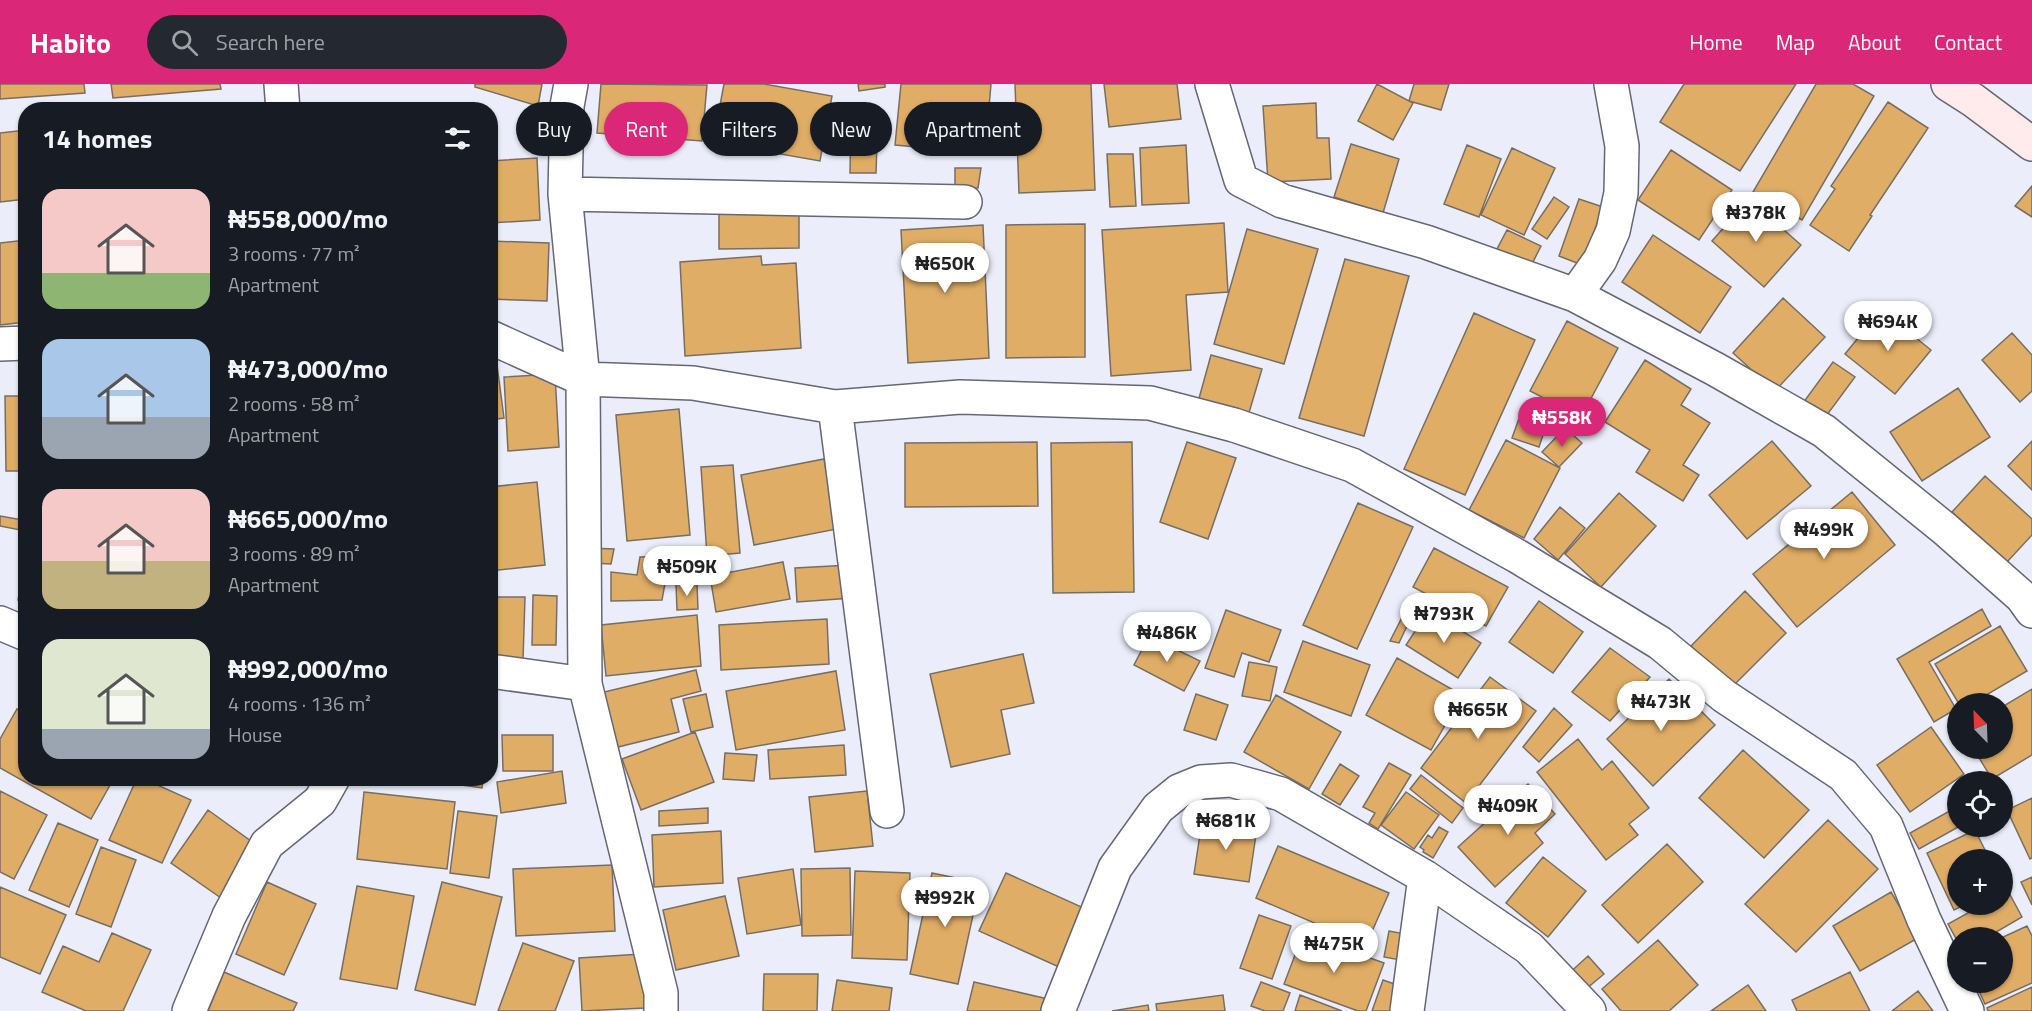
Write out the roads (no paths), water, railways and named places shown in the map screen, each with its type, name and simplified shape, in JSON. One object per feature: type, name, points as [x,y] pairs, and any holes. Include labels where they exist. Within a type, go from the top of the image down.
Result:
[{"type":"street","points":[[281,84],[282,102]]},
{"type":"street","points":[[571,84],[567,106],[565,194],[583,378],[585,684],[661,993],[661,1011]]},
{"type":"street","points":[[1212,84],[1241,180],[1282,201],[1426,243],[1575,295],[1715,369],[1824,431],[1945,529],[2022,597],[2032,610]]},
{"type":"street","points":[[1575,295],[1600,260],[1613,231],[1621,193],[1622,146],[1611,84]]},
{"type":"street","points":[[1948,84],[2032,144]]},
{"type":"street","points":[[565,194],[966,202]]},
{"type":"street","points":[[498,341],[583,378],[693,383],[835,407],[960,398],[1150,403],[1234,425],[1352,465],[1517,556],[1660,643],[1724,696],[1843,775],[1887,826],[1924,920],[1967,1011]]},
{"type":"street","points":[[0,344],[18,343]]},
{"type":"street","points":[[835,407],[887,811]]},
{"type":"street","points":[[0,623],[18,631]]},
{"type":"street","points":[[498,672],[585,684]]},
{"type":"street","points":[[1058,1011],[1115,868],[1158,808],[1179,791],[1202,782],[1231,780],[1281,795],[1425,877],[1528,948],[1589,1011]]},
{"type":"street","points":[[189,1011],[229,916],[267,844],[320,801],[328,786]]},
{"type":"street","points":[[1407,1011],[1425,877]]}]
